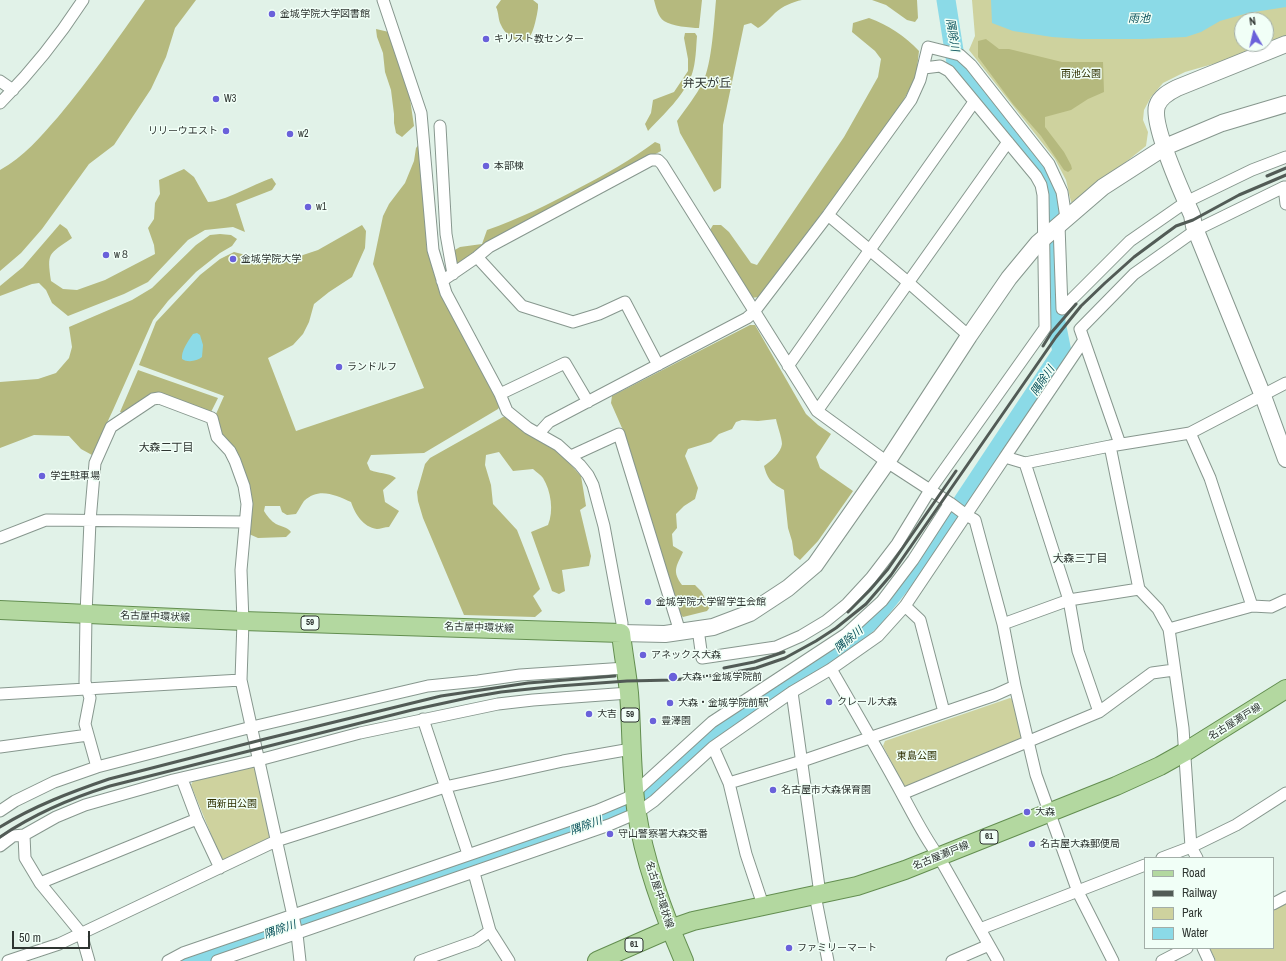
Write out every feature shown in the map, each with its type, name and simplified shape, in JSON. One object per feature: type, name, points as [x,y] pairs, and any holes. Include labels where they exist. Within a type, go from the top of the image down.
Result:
[{"type":"main road","name":"名古屋中環状線","points":[[0,610],[243,621],[621,633],[629,693],[631,749],[636,803],[650,872],[670,929],[684,961]]},
{"type":"main road","name":"名古屋瀬戸線","points":[[597,961],[670,929],[693,921],[763,905],[817,895],[878,880],[939,857],[1137,777],[1185,752],[1286,690]]},
{"type":"street","points":[[0,103],[41,58],[83,0]]},
{"type":"street","points":[[383,0],[421,113],[433,250],[448,299],[500,394],[507,411],[528,428],[558,445],[588,475],[593,485],[604,526],[622,623],[621,633],[665,634],[713,627],[750,613],[788,588],[815,565],[887,462],[969,336],[1009,278],[1055,229],[1103,187],[1165,147],[1222,122],[1286,104]]},
{"type":"street","points":[[1286,44],[1165,94],[1157,105],[1156,114],[1165,147],[1196,230],[1286,459]]},
{"type":"street","points":[[539,433],[549,422],[747,318],[754,312],[828,215],[911,100],[924,68],[928,47],[960,55],[971,65],[1049,164],[1062,192],[1055,229],[1045,328],[930,490],[897,544],[871,578],[847,604],[826,621],[801,636],[776,647],[702,658],[698,629]]},
{"type":"street","points":[[924,68],[940,66],[950,71],[1036,176],[1041,185],[1055,229],[1062,309],[1130,241],[1186,202],[1252,170],[1286,157]]},
{"type":"street","points":[[0,81],[13,90]]},
{"type":"street","points":[[788,366],[974,102]]},
{"type":"street","points":[[440,126],[446,234],[453,274]]},
{"type":"street","points":[[817,412],[1008,142]]},
{"type":"street","points":[[442,281],[489,248],[651,160],[658,160],[662,164],[817,412],[887,462],[975,520],[1003,624],[1015,686],[1036,775],[1078,892],[1113,961]]},
{"type":"street","points":[[1196,857],[1191,848],[1185,752],[1170,629],[1158,609],[1140,589],[1115,445],[1080,328],[1134,274],[1196,230],[1285,187],[1286,204]]},
{"type":"street","points":[[828,215],[969,336]]},
{"type":"street","points":[[477,257],[522,306],[573,322],[599,314],[625,302],[658,365]]},
{"type":"street","points":[[217,961],[609,825],[636,803],[712,722],[846,634],[882,601],[913,560],[957,508],[1005,457],[1084,340]]},
{"type":"street","points":[[500,394],[565,363],[588,402]]},
{"type":"street","points":[[1005,457],[1025,464],[1115,445],[1190,434],[1286,383]]},
{"type":"street","points":[[97,767],[85,724],[90,698],[85,682],[86,614],[90,521],[95,462],[111,427],[153,399],[158,398],[212,418],[217,437],[230,451],[244,486],[248,504],[241,570],[243,621],[241,680],[297,934],[300,961]]},
{"type":"street","points":[[570,456],[619,434],[680,632]]},
{"type":"street","points":[[1190,434],[1210,478],[1252,606]]},
{"type":"street","points":[[1025,464],[1069,600],[1078,651],[1099,712]]},
{"type":"street","points":[[168,961],[183,953],[596,811],[627,798],[636,803],[654,801],[713,747],[792,692],[831,669],[878,636],[905,606],[957,508]]},
{"type":"street","points":[[0,538],[46,520],[245,522]]},
{"type":"street","points":[[1003,624],[1069,600],[1140,589]]},
{"type":"street","points":[[1170,629],[1252,606],[1271,607],[1286,600]]},
{"type":"street","points":[[905,606],[920,620],[944,712]]},
{"type":"street","points":[[0,810],[54,782],[97,767],[428,686],[520,675],[626,668]]},
{"type":"street","points":[[831,669],[998,961]]},
{"type":"street","points":[[902,794],[1028,740],[1099,712],[1152,673],[1174,670]]},
{"type":"street","points":[[0,694],[241,680]]},
{"type":"street","points":[[729,784],[802,761],[996,695],[1015,686]]},
{"type":"street","points":[[792,692],[802,761],[817,895],[828,961]]},
{"type":"street","points":[[0,846],[13,836],[24,835],[56,816],[85,805],[182,778],[259,760],[360,733],[498,704],[629,693]]},
{"type":"street","points":[[423,719],[468,854]]},
{"type":"street","points":[[0,747],[88,736]]},
{"type":"street","points":[[713,747],[729,784],[746,854],[763,905]]},
{"type":"street","points":[[8,961],[59,944],[276,842],[445,787],[562,761],[631,749]]},
{"type":"street","points":[[182,778],[197,819],[220,868]]},
{"type":"street","points":[[1165,857],[1191,848],[1236,825],[1286,793]]},
{"type":"street","points":[[40,883],[197,819]]},
{"type":"street","points":[[24,835],[25,858],[40,883],[81,933],[89,961]]},
{"type":"street","points":[[980,929],[1144,865]]},
{"type":"street","points":[[474,872],[490,931],[509,961]]},
{"type":"street","points":[[1274,903],[1286,897]]},
{"type":"street","points":[[420,961],[476,941],[490,931]]},
{"type":"street","points":[[952,961],[989,945]]},
{"type":"street","points":[[1162,961],[1185,949]]},
{"type":"street","points":[[1203,949],[1209,961]]},
{"type":"green space","points":[[145,0],[196,0],[175,28],[166,57],[151,89],[114,145],[89,164],[42,229],[21,253],[0,271],[0,170],[24,153],[58,117],[92,74]]},
{"type":"green space","points":[[501,0],[533,0],[538,4],[533,30],[530,36],[526,39],[518,41],[506,33],[503,29],[496,7]]},
{"type":"green space","points":[[654,0],[702,0],[699,28],[667,23],[662,19],[656,9]]},
{"type":"green space","points":[[716,0],[802,0],[781,8],[758,28],[751,23],[744,25],[723,125],[721,188],[714,192],[680,133],[677,121],[697,92],[706,74],[712,42]]},
{"type":"green space","points":[[872,0],[917,0],[918,18],[915,22],[907,20],[886,5]]},
{"type":"green space","name":"雨池公園","points":[[972,0],[1286,0],[1286,40],[1274,44],[1274,12],[1234,12],[1234,52],[1252,52],[1185,72],[1163,83],[1151,97],[1144,110],[1143,120],[1148,132],[1146,146],[1074,203],[1071,202],[1066,180],[1055,159],[969,50],[975,36]]},
{"type":"green space","points":[[869,18],[896,32],[908,40],[919,51],[916,77],[896,114],[759,297],[751,298],[710,230],[713,225],[721,225],[729,232],[751,263],[757,265],[844,137],[878,77],[881,59],[875,51],[852,32],[853,23]]},
{"type":"green space","points":[[376,29],[389,32],[409,92],[414,126],[402,137],[396,133],[391,90],[385,72],[383,53],[377,37]]},
{"type":"green space","points":[[685,33],[695,33],[697,36],[692,74],[679,97],[648,131],[645,124],[651,113],[653,100],[674,92],[688,71],[688,59],[684,38]]},
{"type":"green space","points":[[986,39],[999,49],[1009,49],[1062,62],[1103,62],[1104,92],[1088,99],[1071,110],[1045,117],[1045,127],[1064,152],[1071,165],[1072,169],[1068,172],[1064,170],[1041,136],[1013,104],[978,57],[978,41]]},
{"type":"green space","points":[[655,142],[660,144],[661,151],[487,244],[458,266],[455,264],[453,251],[460,247],[482,244],[487,230],[522,216],[568,194],[637,155]]},
{"type":"green space","points":[[419,144],[427,249],[434,274],[444,299],[502,403],[498,409],[424,453],[371,455],[367,463],[370,470],[396,478],[383,490],[385,502],[399,511],[389,527],[377,529],[368,526],[357,515],[351,502],[333,495],[321,493],[315,494],[304,501],[296,514],[287,515],[282,512],[280,506],[265,506],[264,511],[271,520],[291,532],[286,537],[258,538],[249,534],[251,507],[221,437],[216,414],[224,396],[139,365],[156,322],[200,275],[220,259],[234,252],[273,262],[291,259],[318,250],[362,225],[366,231],[365,248],[352,277],[314,304],[309,322],[303,334],[293,345],[268,358],[296,431],[424,388],[373,264],[383,216],[389,204],[405,183],[414,161],[416,148]]},
{"type":"green space","points":[[184,169],[194,177],[208,202],[230,196],[272,178],[276,184],[272,190],[236,204],[245,232],[233,227],[205,230],[188,240],[148,282],[124,294],[68,316],[52,303],[46,290],[39,283],[32,284],[0,296],[0,286],[23,267],[60,224],[67,229],[72,238],[54,251],[51,255],[49,264],[51,281],[63,289],[77,290],[105,280],[155,254],[154,245],[148,228],[154,219],[155,203],[160,194],[159,180]]},
{"type":"green space","points":[[210,235],[231,235],[237,239],[232,246],[220,253],[196,272],[168,301],[153,320],[92,455],[81,449],[69,436],[34,435],[0,448],[0,382],[38,379],[56,373],[69,358],[72,347],[69,327],[132,300],[152,288],[196,245]]},
{"type":"green space","points":[[750,325],[755,325],[806,414],[831,434],[816,457],[820,468],[853,491],[818,541],[800,560],[794,555],[788,528],[784,490],[771,481],[764,466],[780,451],[782,444],[776,419],[758,421],[742,420],[736,422],[732,429],[719,434],[711,442],[688,449],[685,456],[698,488],[695,499],[684,506],[676,514],[677,528],[672,534],[673,546],[683,552],[677,565],[676,572],[682,585],[695,585],[701,591],[710,607],[707,611],[683,617],[678,612],[622,428],[611,403],[612,396]]},
{"type":"green space","points":[[138,370],[218,398],[211,412],[160,394],[124,413],[120,412]]},
{"type":"green space","points":[[511,416],[557,450],[581,476],[586,506],[580,510],[591,556],[589,566],[562,570],[565,591],[559,594],[552,591],[531,532],[548,525],[550,519],[551,501],[546,483],[533,469],[513,471],[499,452],[486,455],[485,465],[491,485],[493,504],[517,530],[540,589],[533,596],[542,611],[535,617],[464,615],[423,518],[417,492],[425,464],[430,458],[503,417]]},
{"type":"green space","name":"東島公園","points":[[1010,698],[1015,700],[1023,736],[1021,739],[908,787],[904,786],[883,746],[885,741]]},
{"type":"green space","name":"西新田公園","points":[[252,767],[256,770],[270,836],[268,840],[225,861],[221,859],[191,785],[193,781]]},
{"type":"green space","points":[[1286,903],[1286,961],[1216,961],[1210,949],[1274,949],[1274,908]]},
{"type":"water","name":"雨池","points":[[991,0],[1286,0],[1286,7],[1254,12],[1234,12],[1234,17],[1220,21],[1201,32],[1186,37],[1081,39],[1052,37],[1013,31],[992,23]]},
{"type":"water","points":[[197,333],[200,335],[203,345],[202,357],[198,360],[192,361],[182,359],[187,343],[193,334]]},
{"type":"waterway","name":"隅除川","points":[[189,961],[436,875],[462,868],[531,843],[602,821],[642,799],[722,727],[749,712],[813,669],[872,620],[944,530],[1062,352],[1056,322],[1052,209],[1047,185],[1031,156],[1005,126],[956,63],[946,0]]},
{"type":"railway","points":[[1267,176],[1286,168]]},
{"type":"railway","points":[[0,837],[53,807],[110,786],[412,710],[501,692],[627,681],[673,680],[725,674],[756,668],[785,658],[836,628],[866,604],[891,575],[1056,337],[1081,306],[1134,257],[1176,226],[1193,220],[1239,195],[1286,175]]},
{"type":"railway","points":[[1043,346],[1051,333],[1076,304]]},
{"type":"railway","points":[[848,612],[888,569],[956,471]]},
{"type":"railway","points":[[724,668],[754,662],[784,652]]},
{"type":"railway","points":[[0,827],[26,812],[53,800],[109,779],[265,739],[441,696],[528,683],[615,676]]},
{"type":"place","name":"金城学院大学図書館","points":[[272,14]]},
{"type":"place","name":"キリスト教センター","points":[[486,39]]},
{"type":"place","name":"W3","points":[[216,99]]},
{"type":"place","name":"リリーウエスト","points":[[226,131]]},
{"type":"place","name":"w2","points":[[290,134]]},
{"type":"place","name":"本部棟","points":[[486,166]]},
{"type":"place","name":"w1","points":[[308,207]]},
{"type":"place","name":"w８","points":[[106,255]]},
{"type":"place","name":"金城学院大学","points":[[233,259]]},
{"type":"place","name":"ランドルフ","points":[[339,367]]},
{"type":"place","name":"学生駐車場","points":[[42,476]]},
{"type":"place","name":"金城学院大学留学生会館","points":[[648,602]]},
{"type":"place","name":"アネックス大森","points":[[643,655]]},
{"type":"place","name":"大森・金城学院前","points":[[673,677]]},
{"type":"place","name":"クレール大森","points":[[829,702]]},
{"type":"place","name":"大森・金城学院前駅","points":[[670,703]]},
{"type":"place","name":"大吉","points":[[589,714]]},
{"type":"place","name":"豊澤園","points":[[653,721]]},
{"type":"place","name":"名古屋市大森保育園","points":[[773,790]]},
{"type":"place","name":"大森","points":[[1027,812]]},
{"type":"place","name":"守山警察署大森交番","points":[[610,834]]},
{"type":"place","name":"名古屋大森郵便局","points":[[1032,844]]},
{"type":"place","name":"ファミリーマート","points":[[789,948]]},
{"type":"district","name":"弁天が丘","points":[[707,84]]},
{"type":"district","name":"大森二丁目","points":[[166,448]]},
{"type":"district","name":"大森三丁目","points":[[1080,559]]}]
